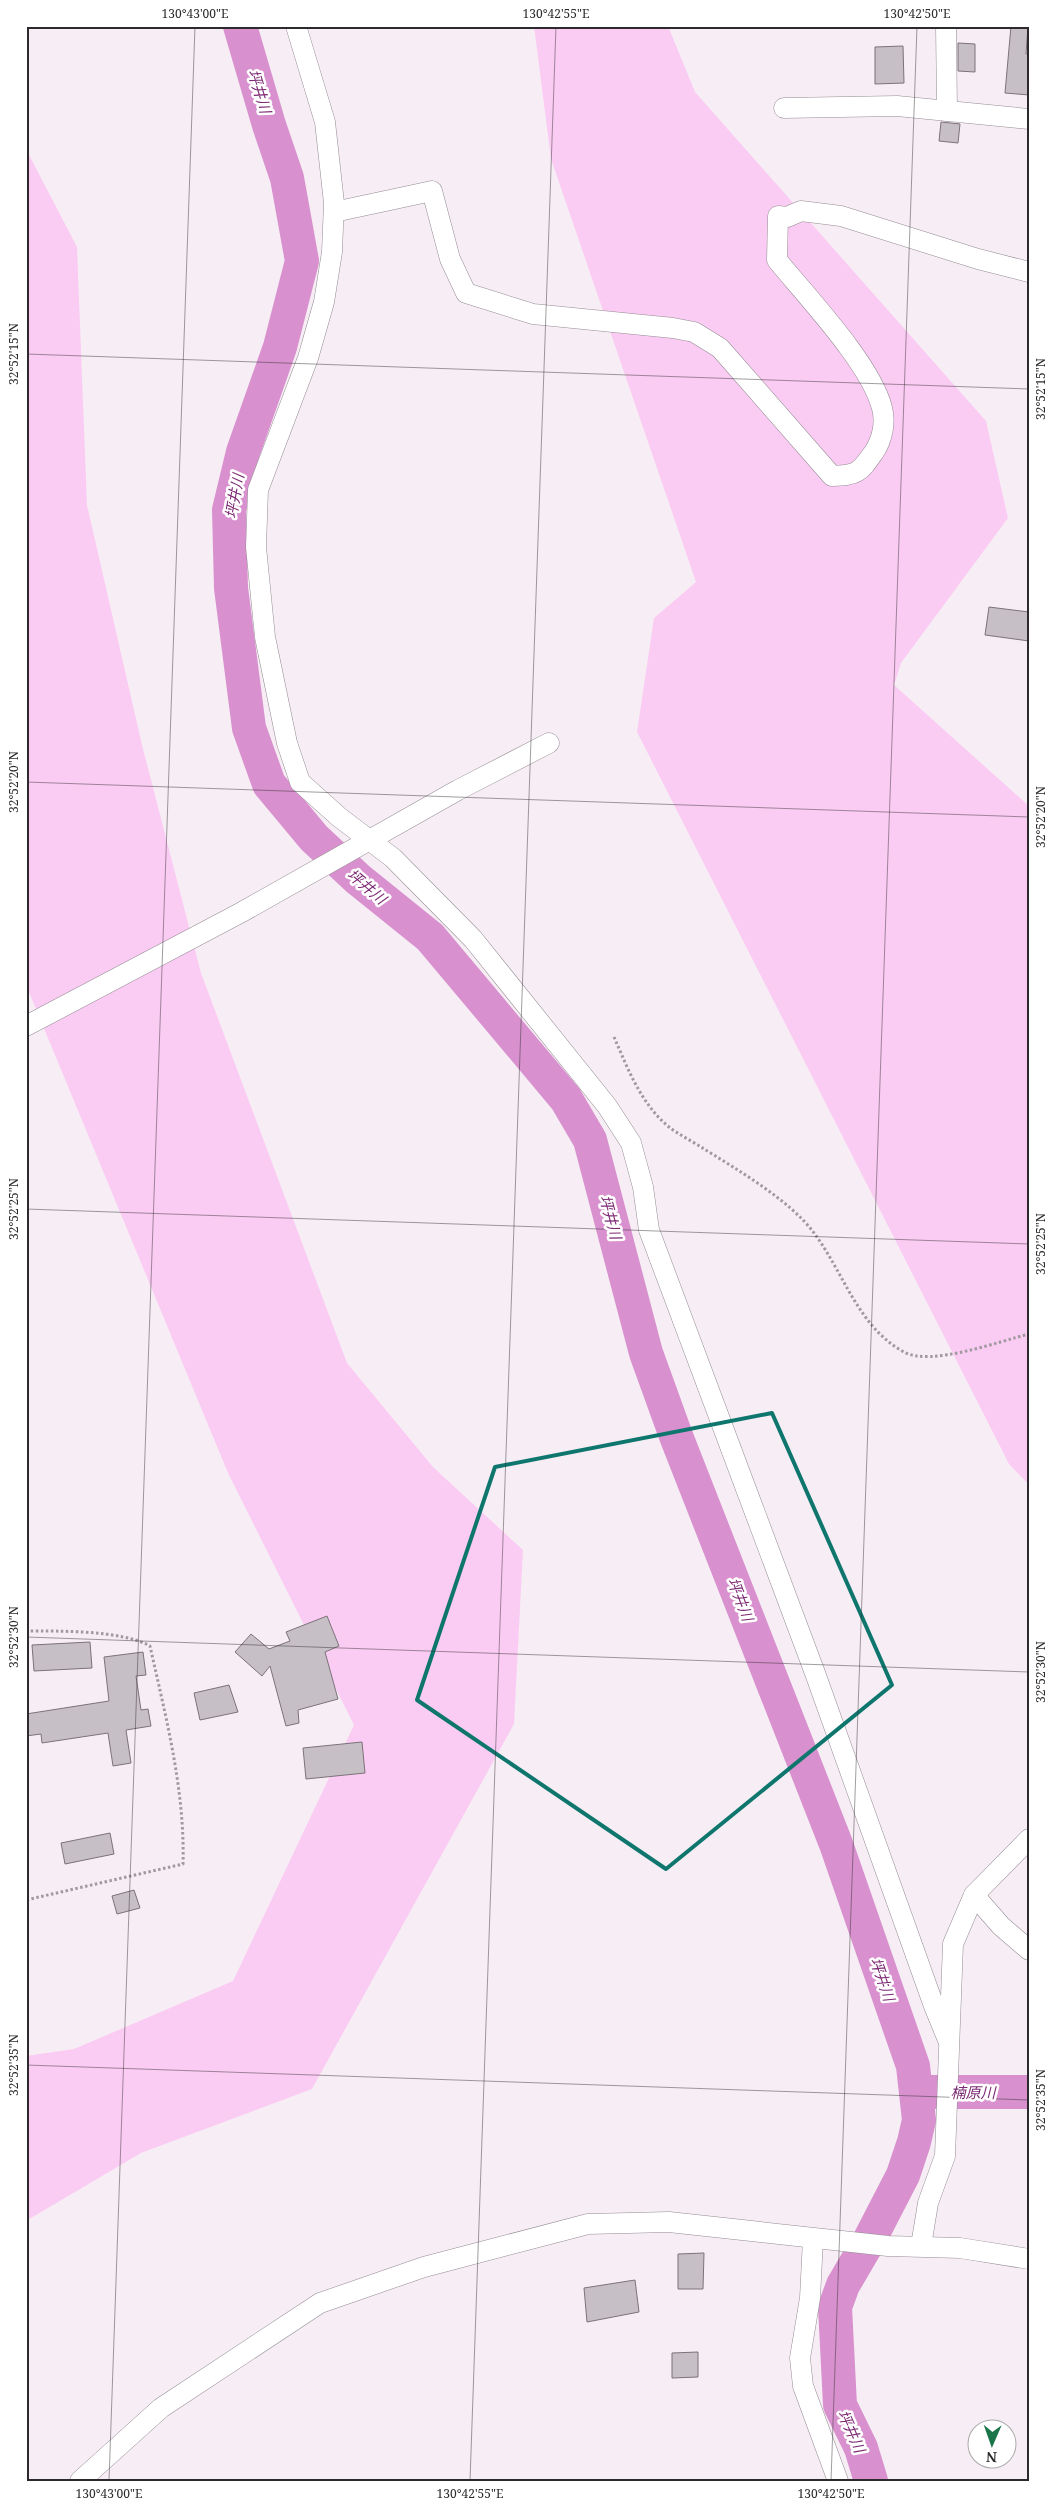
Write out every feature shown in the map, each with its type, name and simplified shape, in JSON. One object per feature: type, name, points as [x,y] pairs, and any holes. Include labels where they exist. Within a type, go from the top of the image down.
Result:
[{"type":"street","points":[[296,26],[325,122],[334,212],[332,252],[324,302],[308,358],[258,490],[256,547],[265,636],[288,743],[300,782],[362,844],[393,858],[473,939],[607,1106],[631,1143],[643,1187],[649,1230],[812,1664],[934,2006],[948,2040]]},
{"type":"street","points":[[946,26],[947,111]]},
{"type":"street","points":[[784,108],[897,106],[1029,119]]},
{"type":"street","points":[[334,212],[432,190],[450,259],[466,293],[533,314],[673,328],[694,332],[720,348],[832,476],[854,475],[865,465],[882,441],[883,410],[873,383],[837,333],[777,260],[778,216],[787,217],[801,210],[841,216],[978,259],[1029,272]]},
{"type":"street","points":[[26,1026],[242,912],[458,790],[549,743]]},
{"type":"street","points":[[921,2246],[928,2203],[945,2156],[953,1944],[974,1895],[1029,1839]]},
{"type":"street","points":[[974,1895],[1001,1926],[1029,1950]]},
{"type":"street","points":[[80,2481],[162,2408],[320,2303],[424,2267],[588,2224],[669,2222],[888,2246],[960,2248],[1029,2259]]},
{"type":"street","points":[[814,2239],[810,2298],[800,2358],[803,2386],[838,2481]]},
{"type":"path","points":[[614,1037],[638,1090],[668,1126],[741,1172],[792,1210],[814,1232],[838,1269],[854,1303],[878,1333],[905,1353],[920,1357],[961,1353],[1029,1334]]},
{"type":"path","points":[[26,1631],[73,1631],[140,1640],[150,1646],[171,1740],[184,1830],[182,1864],[26,1900]]},
{"type":"highlighted area","points":[[772,1413],[892,1685],[666,1869],[417,1700],[495,1467]]},
{"type":"shaded area","points":[[534,26],[668,26],[695,92],[986,421],[1008,518],[901,663],[894,685],[1029,806],[1029,1485],[1009,1464],[637,732],[654,618],[696,582],[551,159]]},
{"type":"shaded area","points":[[26,149],[77,247],[87,505],[142,745],[201,973],[347,1363],[433,1467],[523,1550],[514,1724],[312,2089],[141,2153],[26,2221],[26,2056],[74,2049],[233,1981],[354,1725],[228,1473],[26,985]]},
{"type":"building","points":[[1011,26],[1028,26],[1026,54],[1029,54],[1029,95],[1005,93]]},
{"type":"building","points":[[958,43],[975,44],[975,72],[958,71]]},
{"type":"building","points":[[903,46],[904,83],[875,84],[875,47]]},
{"type":"building","points":[[941,122],[960,124],[958,143],[939,141]]},
{"type":"building","points":[[989,607],[1029,612],[1029,641],[985,635]]},
{"type":"building","points":[[327,1616],[339,1646],[325,1652],[338,1699],[298,1710],[299,1723],[286,1726],[270,1666],[262,1676],[235,1652],[251,1634],[269,1649],[290,1641],[286,1632]]},
{"type":"building","points":[[90,1642],[92,1668],[34,1671],[32,1645]]},
{"type":"building","points":[[143,1652],[146,1675],[136,1676],[141,1710],[148,1709],[151,1726],[126,1730],[131,1763],[113,1766],[108,1733],[42,1743],[41,1734],[26,1736],[26,1714],[109,1701],[104,1657]]},
{"type":"building","points":[[229,1685],[238,1712],[200,1720],[194,1693]]},
{"type":"building","points":[[362,1742],[365,1773],[306,1779],[303,1748]]},
{"type":"building","points":[[110,1833],[114,1854],[65,1864],[61,1843]]},
{"type":"building","points":[[134,1890],[140,1908],[117,1914],[112,1896]]},
{"type":"building","points":[[704,2253],[703,2289],[678,2289],[678,2254]]},
{"type":"building","points":[[635,2280],[639,2312],[587,2322],[584,2288]]},
{"type":"building","points":[[698,2352],[698,2377],[672,2378],[672,2353]]},
{"type":"waterway","name":"坪井川","points":[[240,26],[269,125],[287,178],[302,261],[280,347],[243,452],[229,510],[231,588],[249,728],[269,784],[314,838],[358,879],[430,937],[566,1099],[590,1140],[646,1353],[676,1436],[836,1844],[913,2066],[919,2120],[914,2142],[903,2175],[870,2239],[843,2285],[835,2307],[840,2405],[861,2448],[871,2481]]},
{"type":"waterway","name":"楠原川","points":[[918,2092],[1029,2092]]}]
